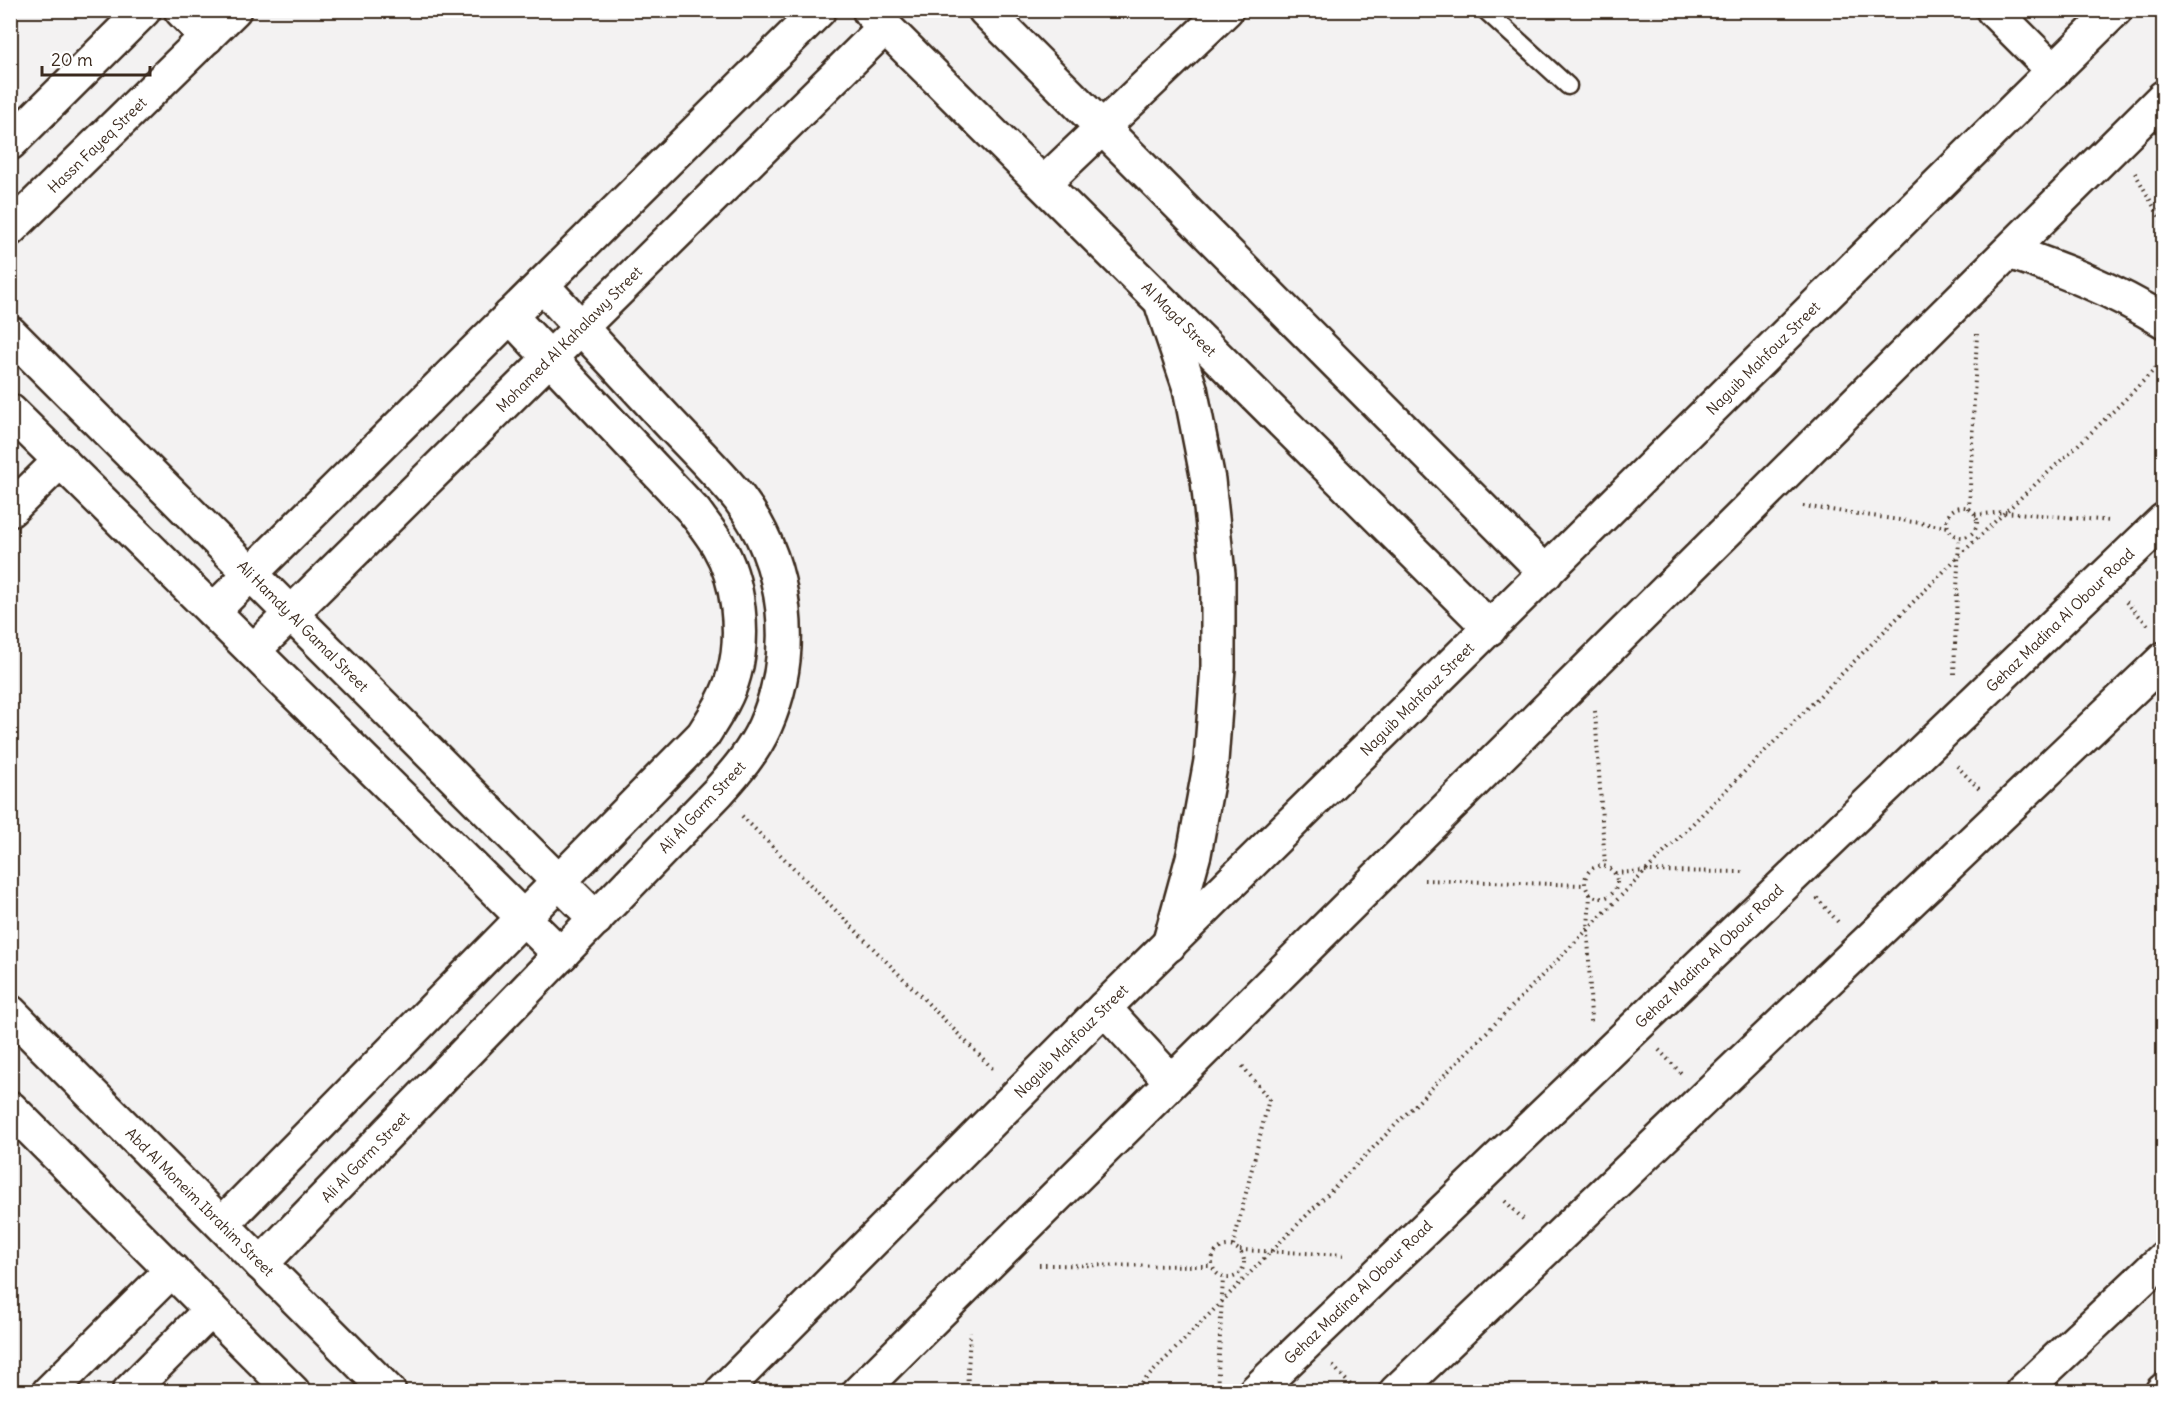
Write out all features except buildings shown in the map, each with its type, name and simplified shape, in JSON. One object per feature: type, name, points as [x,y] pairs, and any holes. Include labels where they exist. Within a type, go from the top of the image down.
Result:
[{"type":"street","points":[[10,143],[144,10]]},
{"type":"street","points":[[181,10],[207,37]]},
{"type":"street","name":"Hassn Fayeq Street","points":[[10,229],[234,10]]},
{"type":"street","points":[[213,611],[819,10]]},
{"type":"street","points":[[985,10],[1546,573]]},
{"type":"street","points":[[1044,183],[1226,10]]},
{"type":"street","points":[[1993,10],[2054,71]]},
{"type":"street","name":"Naguib Mahfouz Street","points":[[722,1392],[1104,1008],[2115,10]]},
{"type":"street","name":"Al Magd Street","points":[[877,19],[1490,628]]},
{"type":"street","name":"Mohamed Al Kahalawy Street","points":[[253,651],[581,328],[877,19]]},
{"type":"street","points":[[859,1392],[1979,283],[2163,97]]},
{"type":"street","points":[[2010,252],[2072,273],[2131,300],[2163,321]]},
{"type":"street","name":"Ali Al Garm Street","points":[[261,1264],[718,792],[745,762],[765,726],[779,689],[785,639],[781,589],[765,542],[739,499],[542,285]]},
{"type":"street","points":[[1161,300],[1190,388],[1208,480],[1218,574],[1218,668],[1210,762],[1194,854],[1169,945]]},
{"type":"street","points":[[222,1224],[703,735],[722,706],[734,673],[740,630],[735,587],[719,546],[694,511],[510,316]]},
{"type":"street","name":"Ali Hamdy Al Gamal Street","points":[[10,333],[596,919]]},
{"type":"street","points":[[10,411],[561,955]]},
{"type":"street","points":[[10,510],[61,460]]},
{"type":"street","name":"Gehaz Madina Al Obour Road","points":[[1255,1392],[2161,522]]},
{"type":"street","points":[[1396,1392],[2002,813],[2160,646]]},
{"type":"street","points":[[734,673],[779,689]]},
{"type":"street","points":[[1104,1008],[1171,1081]]},
{"type":"street","name":"Abd Al Moneim Ibrahim Street","points":[[10,1012],[389,1392]]},
{"type":"street","points":[[10,1108],[293,1392]]},
{"type":"street","points":[[2022,1392],[2163,1258]]},
{"type":"street","points":[[50,1392],[172,1270]]},
{"type":"street","points":[[129,1392],[211,1310]]},
{"type":"lane","points":[[1485,10],[1568,86]]},
{"type":"path","points":[[2115,146],[2140,179],[2163,225]]},
{"type":"path","points":[[1970,509],[1956,509],[1950,513],[1947,520],[1952,533],[1965,537],[1976,528],[1975,515],[1970,509],[1979,283]]},
{"type":"path","points":[[1133,1392],[1956,559],[2138,387],[2163,359]]},
{"type":"path","points":[[1760,499],[1948,527]]},
{"type":"path","points":[[1975,515],[2004,512],[2161,522]]},
{"type":"path","points":[[1959,536],[1943,732],[2002,813]]},
{"type":"path","points":[[2103,579],[2160,646]]},
{"type":"path","points":[[1592,665],[1605,866]]},
{"type":"path","points":[[718,792],[1018,1094]]},
{"type":"path","points":[[1597,866],[1605,866],[1615,873],[1617,886],[1613,893],[1606,898],[1597,898],[1590,894],[1585,885],[1590,870],[1597,866]]},
{"type":"path","points":[[1615,873],[1646,871],[1794,873],[1861,948]]},
{"type":"path","points":[[1376,878],[1585,885]]},
{"type":"path","points":[[1590,894],[1588,929],[1593,1067]]},
{"type":"path","points":[[1636,1026],[1704,1097]]},
{"type":"path","points":[[1217,1036],[1269,1100],[1233,1245]]},
{"type":"path","points":[[1480,1175],[1549,1245]]},
{"type":"path","points":[[1233,1245],[1240,1250],[1244,1257],[1244,1266],[1240,1274],[1233,1278],[1223,1278],[1217,1274],[1212,1266],[1212,1258],[1217,1250],[1233,1245]]},
{"type":"path","points":[[1240,1250],[1394,1257]]},
{"type":"path","points":[[987,1264],[1212,1266]]},
{"type":"path","points":[[1218,1392],[1223,1278]]}]
